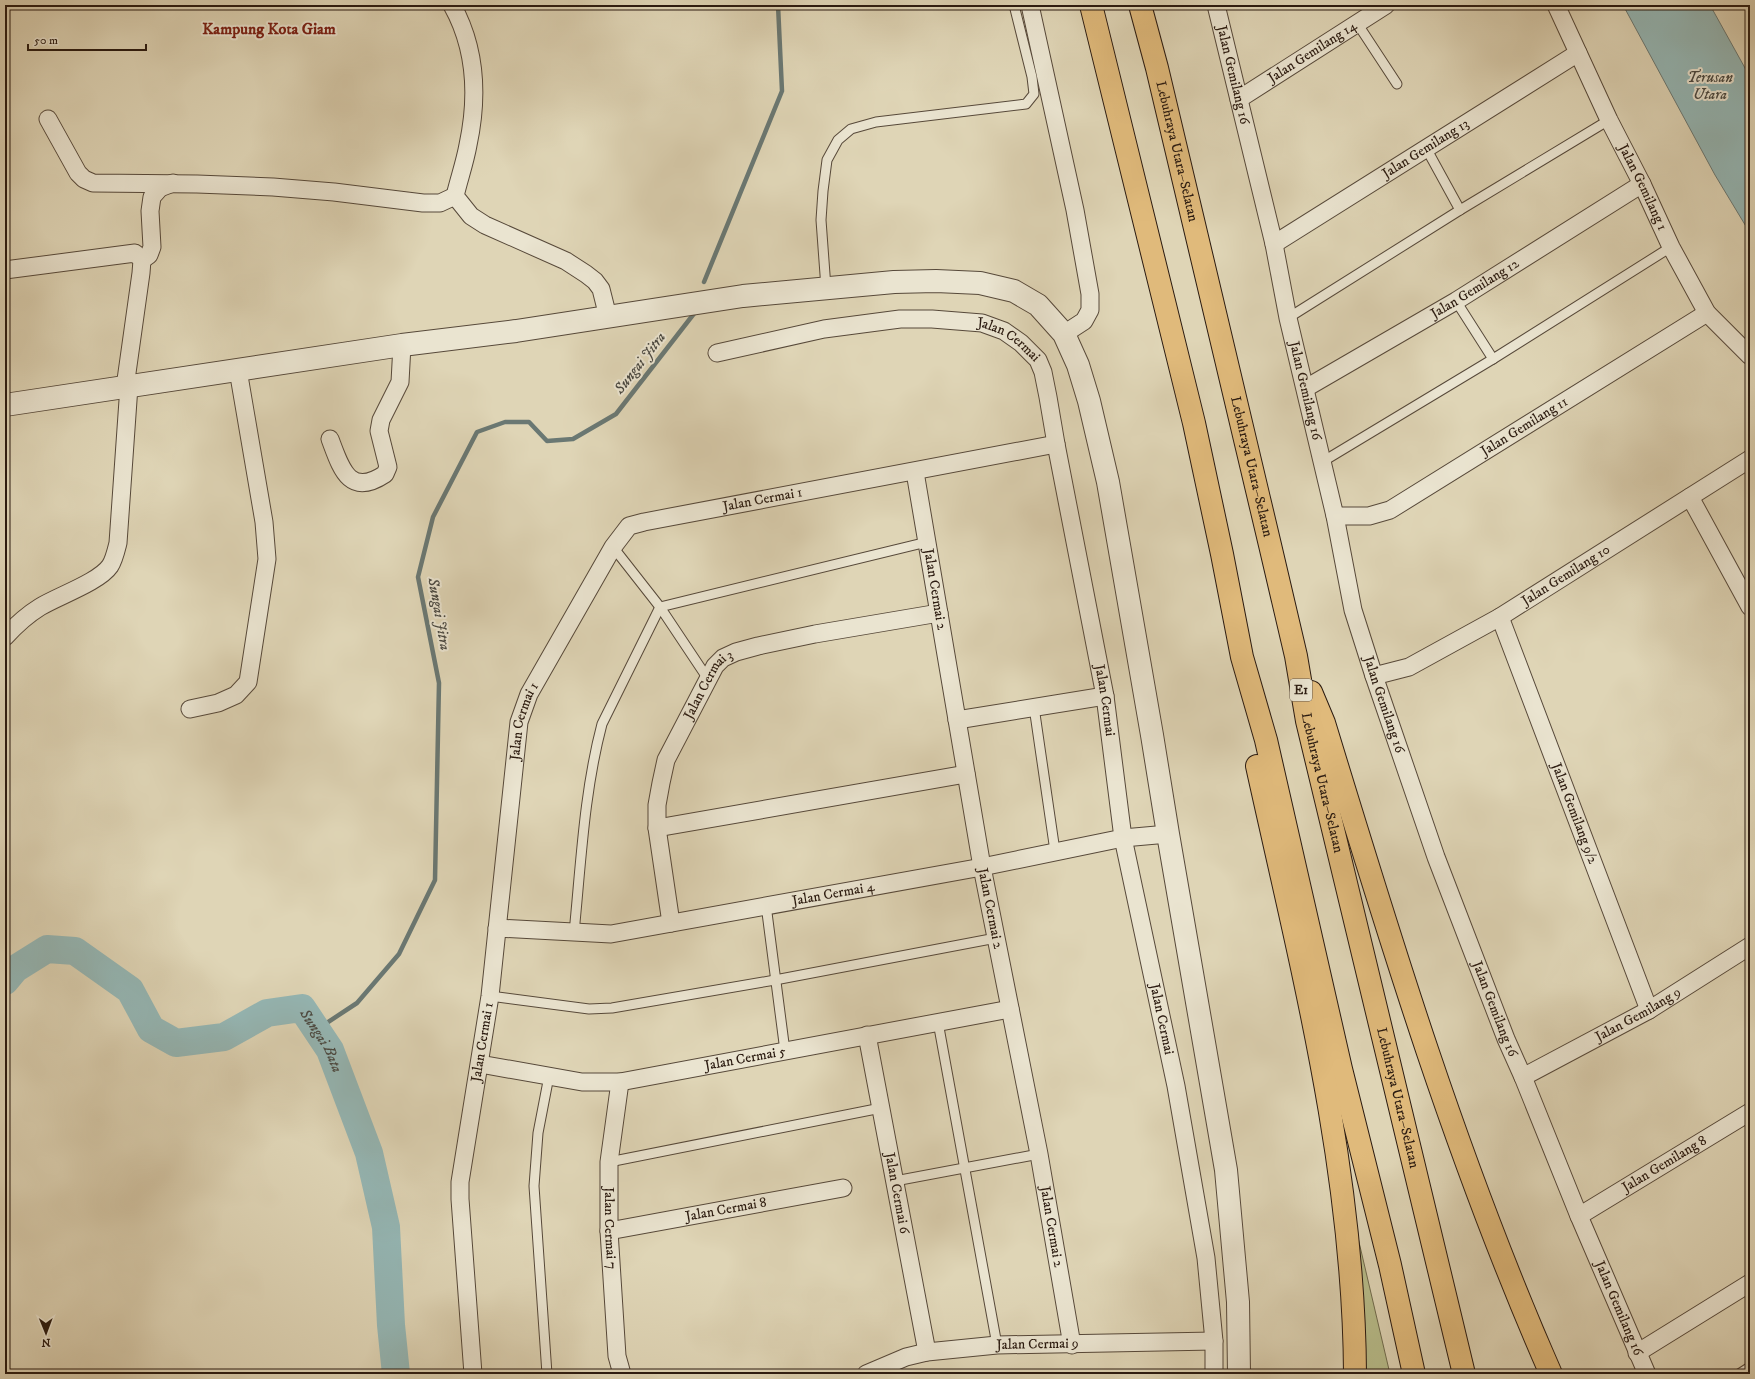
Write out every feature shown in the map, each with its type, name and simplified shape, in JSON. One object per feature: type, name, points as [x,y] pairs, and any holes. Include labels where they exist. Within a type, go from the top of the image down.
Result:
[{"type":"highway","points":[[1091,5],[1194,423],[1242,657],[1252,743],[1317,1046],[1343,1196],[1351,1269],[1355,1374]]},
{"type":"highway","name":"Lebuhraya Utara–Selatan","points":[[1140,5],[1157,68],[1296,656],[1307,722],[1464,1374]]},
{"type":"highway","points":[[1296,656],[1324,723],[1424,1042],[1470,1175],[1522,1307],[1551,1374]]},
{"type":"highway","points":[[1242,657],[1266,740],[1341,1069],[1390,1265],[1414,1374]]},
{"type":"street","points":[[452,5],[462,27],[468,47],[472,66],[475,95],[468,146],[455,196]]},
{"type":"street","points":[[1030,5],[1075,210],[1090,294],[1090,310],[1084,321],[1064,334]]},
{"type":"street","name":"Jalan Gemilang 16","points":[[1216,5],[1274,244],[1288,318],[1306,388],[1335,516],[1353,610],[1436,857],[1506,1039],[1523,1077],[1579,1216],[1647,1374]]},
{"type":"street","name":"Jalan Gemilang 14","points":[[1239,98],[1386,5]]},
{"type":"street","name":"Jalan Gemilang 1","points":[[1556,5],[1609,120],[1642,184],[1671,247],[1707,313],[1750,356]]},
{"type":"street","name":"Jalan Gemilang 13","points":[[1274,244],[1578,53]]},
{"type":"street","points":[[48,119],[78,173],[84,179],[93,183],[173,183],[274,187],[334,192],[423,203],[440,203],[455,196]]},
{"type":"street","points":[[5,637],[23,618],[40,607],[99,576],[109,567],[115,556],[118,543],[127,386],[142,260],[149,255],[152,248],[150,211],[152,197],[160,188],[173,183]]},
{"type":"street","name":"Jalan Gemilang 12","points":[[1306,388],[1456,301],[1642,184]]},
{"type":"street","points":[[455,196],[471,216],[485,225],[566,261],[586,274],[601,289],[608,317]]},
{"type":"street","points":[[5,270],[135,253],[142,260]]},
{"type":"street","points":[[5,405],[402,345],[516,331],[743,296],[894,282],[936,281],[980,283],[1014,291],[1038,305],[1064,334],[1078,365],[1089,401],[1108,482],[1226,1170],[1238,1302],[1239,1374]]},
{"type":"street","name":"Jalan Gemilang 11","points":[[1335,516],[1369,516],[1390,510],[1707,313]]},
{"type":"street","name":"Jalan Cermai","points":[[717,353],[824,329],[900,319],[932,319],[982,323],[1004,331],[1021,343],[1038,360],[1043,372],[1047,391],[1105,696],[1123,838],[1176,1086],[1206,1258],[1214,1341],[1214,1374]]},
{"type":"street","points":[[330,439],[343,471],[350,480],[359,483],[369,482],[385,474],[388,467],[379,431],[381,420],[400,382],[402,345]]},
{"type":"street","points":[[190,709],[218,702],[236,695],[248,682],[267,559],[264,522],[238,370]]},
{"type":"street","name":"Jalan Cermai 1","points":[[473,1374],[460,1182],[490,996],[517,738],[522,711],[529,694],[613,546],[629,526],[644,522],[915,472],[1056,444]]},
{"type":"street","name":"Jalan Gemilang 10","points":[[1374,676],[1409,667],[1500,617],[1750,459]]},
{"type":"street","name":"Jalan Cermai 2","points":[[915,472],[982,867],[1039,1154],[1072,1345]]},
{"type":"street","points":[[1690,497],[1750,607]]},
{"type":"street","name":"Jalan Cermai 3","points":[[672,923],[657,828],[657,805],[666,760],[715,666],[723,658],[736,652],[815,634],[939,613]]},
{"type":"street","name":"Jalan Gemilang 9/2","points":[[1500,617],[1649,1010]]},
{"type":"street","points":[[957,720],[1105,696]]},
{"type":"street","points":[[657,828],[966,774]]},
{"type":"street","name":"Jalan Cermai 4","points":[[498,928],[611,934],[982,867],[1123,838],[1168,834]]},
{"type":"street","name":"Jalan Gemilang 9","points":[[1523,1077],[1649,1010],[1750,946]]},
{"type":"street","name":"Jalan Cermai 5","points":[[480,1064],[582,1082],[620,1082],[1010,1009]]},
{"type":"street","name":"Jalan Cermai 6","points":[[867,1036],[927,1352]]},
{"type":"street","name":"Jalan Cermai 7","points":[[620,1082],[609,1162],[609,1231],[617,1356],[622,1374]]},
{"type":"street","name":"Jalan Gemilang 8","points":[[1579,1216],[1750,1112]]},
{"type":"street","name":"Jalan Cermai 8","points":[[609,1231],[843,1188]]},
{"type":"street","points":[[1637,1353],[1750,1283]]},
{"type":"street","name":"Jalan Cermai 9","points":[[866,1374],[906,1357],[927,1352],[997,1345],[1072,1345],[1214,1341]]},
{"type":"lane","points":[[826,288],[821,220],[823,192],[827,160],[838,140],[851,129],[876,122],[1026,104],[1034,94],[1032,77],[1014,5]]},
{"type":"lane","points":[[1357,23],[1397,84]]},
{"type":"lane","points":[[1288,318],[1460,210],[1609,120]]},
{"type":"lane","points":[[1426,148],[1460,210]]},
{"type":"lane","points":[[1322,462],[1493,359],[1671,247]]},
{"type":"lane","points":[[1456,301],[1493,359]]},
{"type":"lane","points":[[574,933],[590,773],[602,724],[660,607],[927,542]]},
{"type":"lane","points":[[613,546],[660,607],[708,679]]},
{"type":"lane","points":[[1034,707],[1055,851]]},
{"type":"lane","points":[[766,905],[785,1051]]},
{"type":"lane","points":[[490,996],[589,1009],[612,1008],[775,980],[996,938]]},
{"type":"lane","points":[[938,1022],[997,1345]]},
{"type":"lane","points":[[547,1374],[534,1186],[538,1134],[549,1076]]},
{"type":"lane","points":[[609,1162],[880,1108]]},
{"type":"lane","points":[[895,1181],[1039,1154]]},
{"type":"lane","points":[[1739,1374],[1750,1367]]},
{"type":"green space","points":[[1347,1191],[1390,1374],[1360,1374]]},
{"type":"water","name":"Terusan Utara","points":[[1623,5],[1710,5],[1750,77],[1750,233],[1715,175]]},
{"type":"waterway","name":"Sungai Jitra","points":[[704,282],[782,91],[778,5]]},
{"type":"waterway","name":"Sungai Jitra","points":[[316,1030],[357,1003],[399,954],[435,880],[439,683],[418,577],[433,517],[477,432],[505,422],[529,422],[547,441],[573,439],[616,414],[696,311]]},
{"type":"waterway","name":"Sungai Bata","points":[[5,981],[15,969],[47,949],[75,951],[130,990],[151,1029],[176,1043],[224,1037],[267,1013],[302,1008],[330,1050],[369,1153],[386,1227],[391,1325],[396,1374]]},
{"type":"district","name":"Kampung Kota Giam","points":[[269,29]]}]
